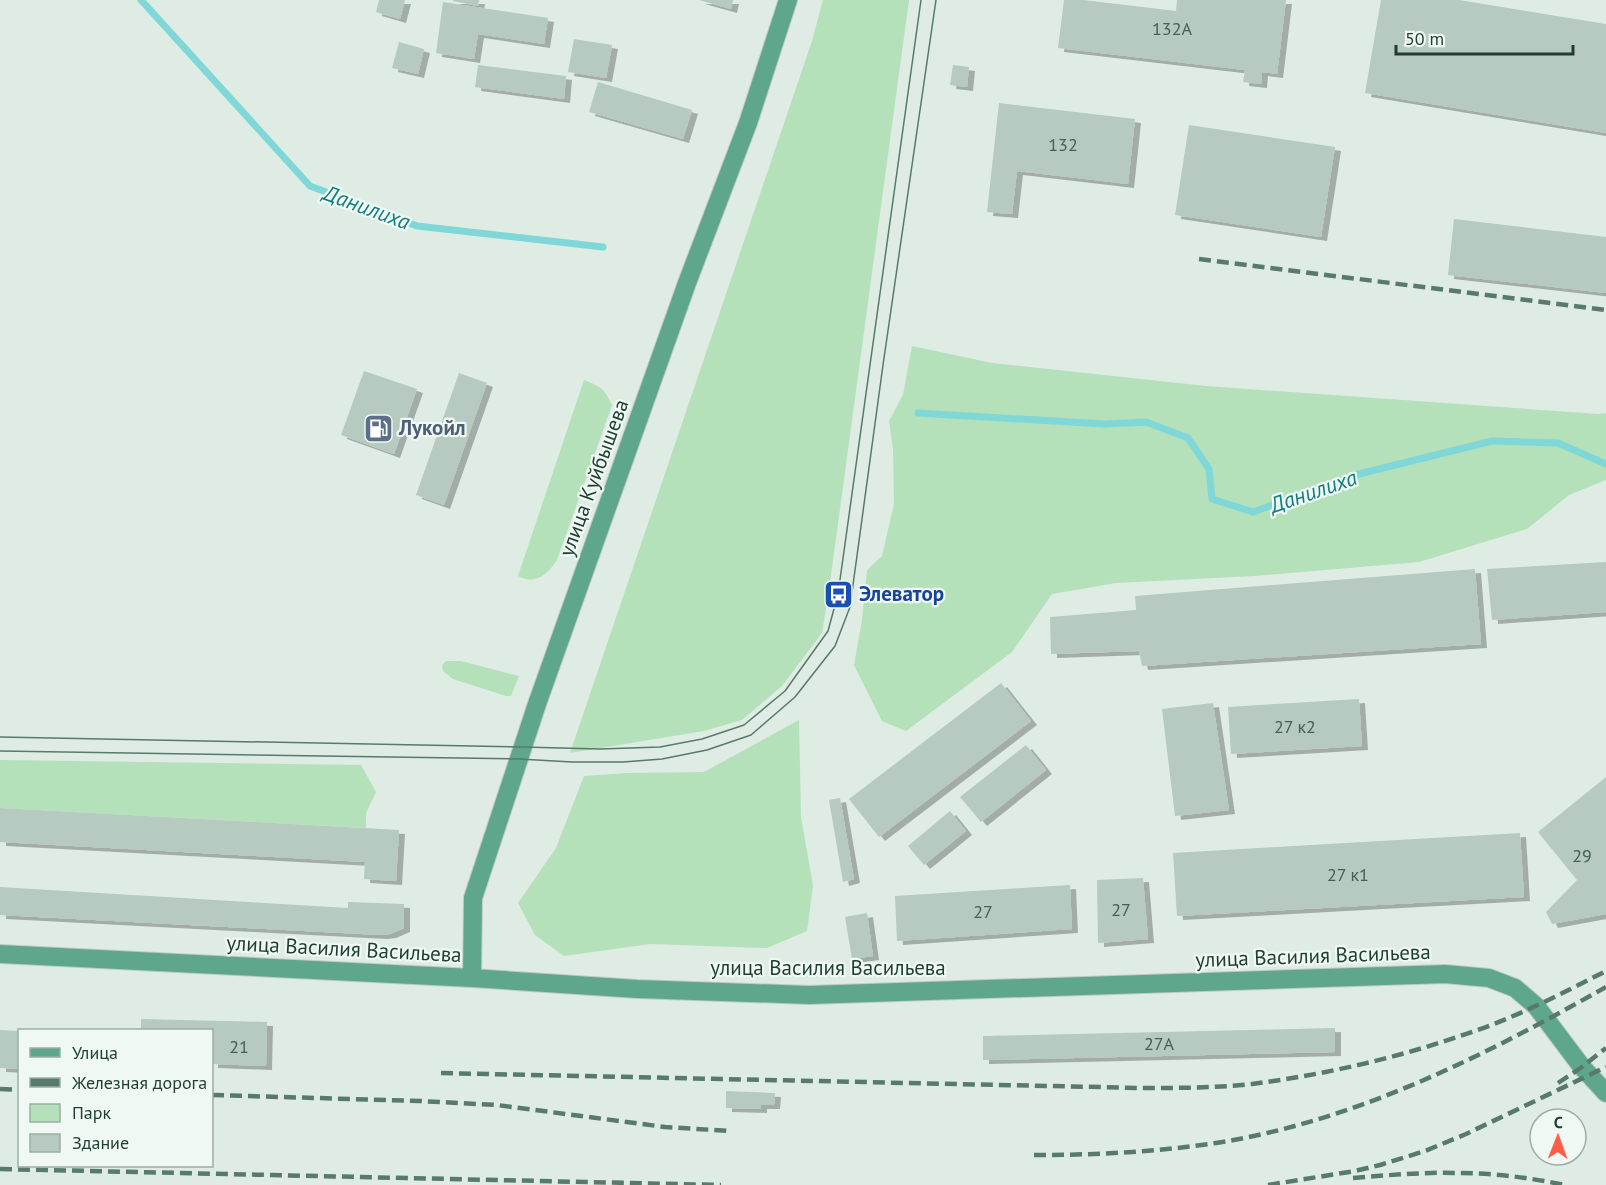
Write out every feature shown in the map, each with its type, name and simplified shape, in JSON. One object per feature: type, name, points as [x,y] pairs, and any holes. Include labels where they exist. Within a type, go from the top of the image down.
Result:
[{"type":"main road","name":"улица Куйбышева","points":[[472,978],[473,898],[537,704],[687,283],[748,123],[788,0]]},
{"type":"main road","name":"улица Василия Васильева","points":[[0,954],[472,978],[637,989],[809,994],[1445,974],[1489,978],[1515,988],[1536,1006],[1582,1067],[1606,1093]]},
{"type":"green space","points":[[823,0],[909,0],[822,633],[782,686],[742,720],[704,731],[570,753],[812,41]]},
{"type":"green space","points":[[912,346],[992,363],[1206,386],[1606,413],[1606,480],[1569,495],[1527,529],[1419,562],[1254,576],[1116,583],[1052,594],[1012,652],[906,731],[882,721],[854,665],[862,620],[867,570],[882,556],[894,504],[893,449],[889,421],[903,395]]},
{"type":"green space","points":[[584,380],[601,389],[612,405],[557,560],[540,577],[524,579],[518,576]]},
{"type":"green space","points":[[446,661],[461,661],[519,676],[511,696],[506,696],[453,679],[443,671],[442,665]]},
{"type":"green space","points":[[799,720],[801,817],[813,886],[807,931],[767,948],[650,944],[564,956],[535,935],[518,903],[556,848],[584,776],[704,772]]},
{"type":"green space","points":[[0,760],[361,765],[376,792],[366,813],[366,828],[0,808]]},
{"type":"building","points":[[379,0],[405,0],[400,19],[376,12]]},
{"type":"building","points":[[453,0],[479,0],[478,6]]},
{"type":"building","points":[[699,0],[733,0],[731,9]]},
{"type":"building","points":[[1064,0],[1083,0],[1176,11],[1177,0],[1286,0],[1277,74],[1262,72],[1261,84],[1243,82],[1245,70],[1058,48]]},
{"type":"building","points":[[1381,0],[1459,0],[1606,24],[1606,133],[1365,93]]},
{"type":"building","points":[[443,2],[548,18],[544,44],[478,34],[474,59],[436,53]]},
{"type":"building","points":[[574,39],[612,45],[606,78],[568,72]]},
{"type":"building","points":[[399,42],[424,49],[418,74],[392,68]]},
{"type":"building","points":[[478,65],[566,76],[564,99],[475,87]]},
{"type":"building","points":[[953,65],[969,67],[967,87],[950,85]]},
{"type":"building","points":[[598,82],[692,110],[683,139],[589,112]]},
{"type":"building","points":[[999,103],[1135,119],[1128,184],[1017,171],[1012,214],[987,212]]},
{"type":"building","points":[[1189,125],[1335,147],[1321,237],[1175,215]]},
{"type":"building","points":[[1454,219],[1606,237],[1606,293],[1448,275]]},
{"type":"building","points":[[364,371],[417,389],[394,454],[341,435]]},
{"type":"building","points":[[459,373],[487,383],[444,505],[416,495]]},
{"type":"building","points":[[1606,562],[1606,612],[1492,620],[1487,569]]},
{"type":"building","points":[[1475,569],[1481,644],[1142,666],[1139,651],[1051,654],[1050,617],[1136,610],[1135,596]]},
{"type":"building","points":[[1001,683],[1031,721],[879,837],[849,799]]},
{"type":"building","points":[[1359,699],[1362,746],[1231,754],[1228,707]]},
{"type":"building","points":[[1213,703],[1229,810],[1175,816],[1162,709]]},
{"type":"building","points":[[1026,745],[1046,770],[981,822],[960,797]]},
{"type":"building","points":[[1606,777],[1606,914],[1552,924],[1546,912],[1577,880],[1538,832]]},
{"type":"building","points":[[840,798],[854,879],[843,882],[829,800]]},
{"type":"building","points":[[0,808],[399,830],[396,881],[364,879],[365,862],[0,842]]},
{"type":"building","points":[[950,811],[966,831],[924,865],[908,846]]},
{"type":"building","points":[[1520,833],[1524,897],[1177,916],[1173,853]]},
{"type":"building","points":[[1143,878],[1148,939],[1098,943],[1097,880]]},
{"type":"building","points":[[1070,885],[1072,929],[897,941],[895,896]]},
{"type":"building","points":[[0,887],[348,908],[348,902],[404,904],[404,928],[381,935],[0,915]]},
{"type":"building","points":[[867,913],[873,956],[852,959],[845,917]]},
{"type":"building","points":[[141,1019],[267,1022],[266,1066],[213,1064],[213,1029],[141,1029]]},
{"type":"building","points":[[1335,1028],[1335,1052],[983,1060],[983,1036]]},
{"type":"building","points":[[0,1030],[18,1031],[18,1069],[0,1068]]},
{"type":"building","points":[[726,1091],[775,1093],[774,1105],[761,1105],[761,1109],[726,1108]]},
{"type":"waterway","name":"Данилиха","points":[[141,0],[310,186],[417,226],[603,247]]},
{"type":"waterway","name":"Данилиха","points":[[918,413],[1105,424],[1146,422],[1188,438],[1209,469],[1212,499],[1253,512],[1355,475],[1492,441],[1558,443],[1606,464]]},
{"type":"tram line","points":[[0,737],[600,749],[660,747],[702,739],[744,725],[785,691],[828,631],[838,594],[921,0]]},
{"type":"tram line","points":[[0,751],[623,762],[662,759],[707,750],[751,735],[795,697],[835,646],[850,607],[936,0]]},
{"type":"railway","points":[[1199,259],[1606,310]]},
{"type":"railway","points":[[441,1073],[1142,1088],[1238,1085],[1331,1071],[1435,1044],[1516,1015],[1606,971]]},
{"type":"railway","points":[[1034,1155],[1170,1149],[1268,1133],[1319,1119],[1418,1083],[1466,1061],[1606,987]]},
{"type":"railway","points":[[1558,1083],[1606,1048]]},
{"type":"railway","points":[[1268,1185],[1355,1171],[1425,1151],[1466,1134],[1606,1067]]},
{"type":"railway","points":[[0,1089],[18,1090]]},
{"type":"railway","points":[[213,1095],[497,1105],[665,1127],[731,1131]]},
{"type":"railway","points":[[0,1169],[721,1185]]},
{"type":"railway","points":[[1353,1178],[1420,1173],[1472,1173],[1513,1176],[1565,1185]]},
{"type":"place","name":"Лукойл","points":[[378,428]]},
{"type":"place","name":"Элеватор","points":[[838,594]]}]
